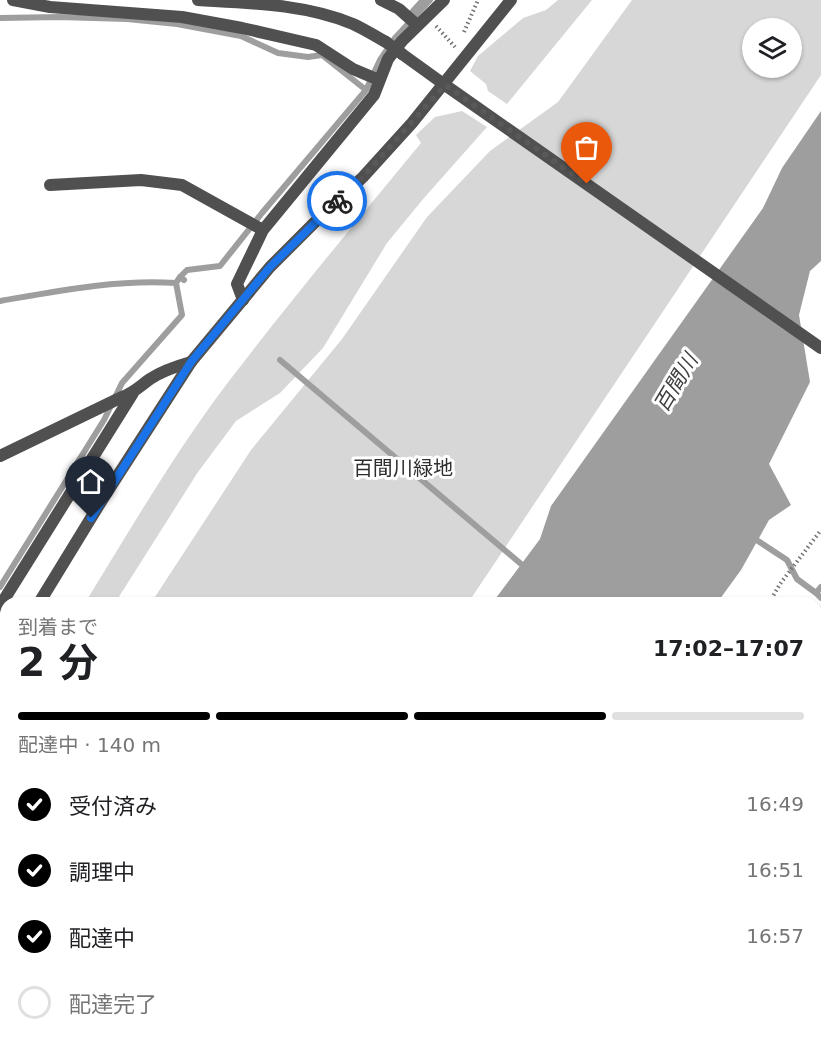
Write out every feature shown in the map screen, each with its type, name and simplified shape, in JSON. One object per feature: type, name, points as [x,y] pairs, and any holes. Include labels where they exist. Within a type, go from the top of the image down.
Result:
[{"type":"street","points":[[13,0],[50,7],[182,17],[242,28],[316,45],[353,69],[374,78]]},
{"type":"street","points":[[198,0],[267,4],[328,15],[355,25],[386,42],[821,348]]},
{"type":"street","points":[[381,0],[399,9],[413,21]]},
{"type":"street","points":[[243,300],[237,284],[257,226],[374,95],[374,78],[402,41],[413,21],[444,0]]},
{"type":"street","points":[[43,597],[191,362],[270,267],[363,177],[445,85],[512,0]]},
{"type":"street","points":[[50,185],[141,180],[182,185],[257,226]]},
{"type":"street","points":[[0,456],[128,395],[150,379],[191,362]]},
{"type":"street","points":[[5,597],[128,395]]},
{"type":"path","points":[[434,25],[452,44]]},
{"type":"path","points":[[773,597],[786,575],[821,530]]},
{"type":"green space","points":[[558,0],[592,0],[507,104],[488,91],[486,84],[470,71],[478,56],[523,18],[546,10]]},
{"type":"green space","name":"百間川緑地","points":[[632,0],[821,0],[821,75],[472,597],[155,597],[251,450],[342,339],[427,217],[490,151],[558,102]]},
{"type":"green space","points":[[462,111],[487,127],[387,243],[323,348],[280,393],[236,421],[198,472],[119,597],[89,597],[154,490],[209,408],[324,261],[421,143],[416,135],[435,117]]},
{"type":"water","name":"百間川","points":[[821,111],[821,261],[810,271],[799,315],[810,382],[769,464],[791,505],[769,520],[741,570],[721,597],[497,597],[540,539],[551,506],[763,208],[782,168]]},
{"type":"waterway","points":[[413,11],[423,0]]},
{"type":"waterway","points":[[366,90],[380,60],[395,38],[430,0]]},
{"type":"waterway","points":[[0,18],[127,19],[177,24],[241,36],[278,53],[308,57],[322,55],[366,90],[220,266],[187,270],[180,277],[184,280]]},
{"type":"waterway","points":[[0,587],[104,420],[122,383],[182,315],[176,283],[180,277]]},
{"type":"waterway","points":[[0,301],[110,284],[176,283]]},
{"type":"waterway","points":[[280,360],[527,569]]},
{"type":"waterway","points":[[752,537],[787,560],[797,579],[816,593]]},
{"type":"waterway","points":[[820,597],[816,593],[821,587]]},
{"type":"way so far","points":[[337,201],[363,177],[445,85],[587,184]]},
{"type":"route","points":[[91,518],[191,362],[270,267],[337,201]]}]
